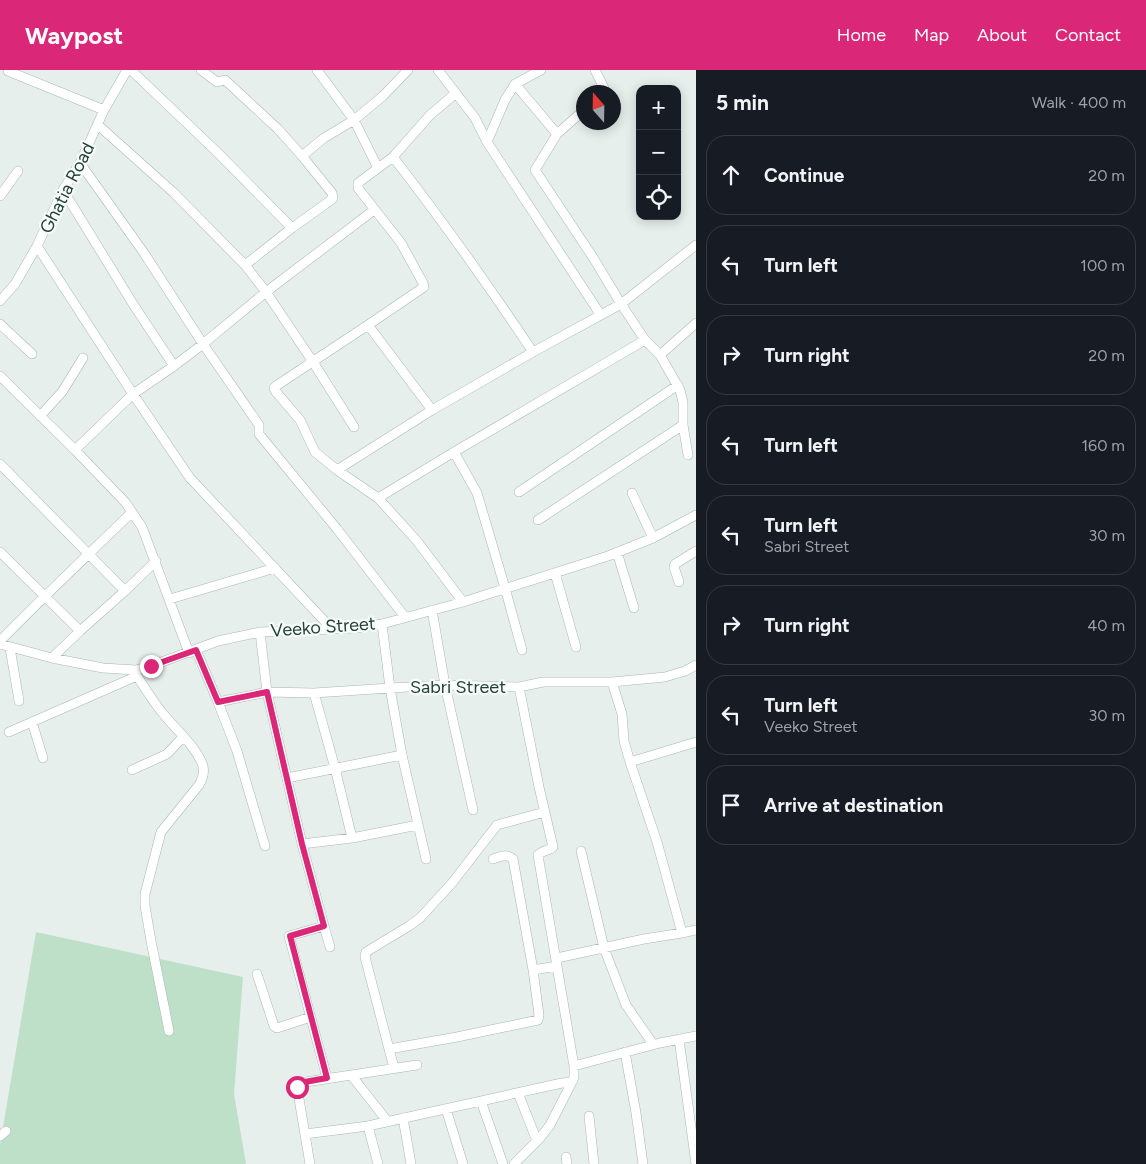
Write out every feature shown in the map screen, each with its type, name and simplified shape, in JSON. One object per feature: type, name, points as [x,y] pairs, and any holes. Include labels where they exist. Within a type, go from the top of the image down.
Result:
[{"type":"street","name":"Ghatia Road","points":[[0,301],[15,284],[37,246],[63,190],[80,163],[104,110],[127,70]]},
{"type":"street","points":[[132,70],[292,228]]},
{"type":"street","points":[[201,70],[217,82],[225,80],[278,129],[332,193],[333,198],[245,265]]},
{"type":"street","points":[[317,70],[354,120],[378,168]]},
{"type":"street","points":[[302,156],[324,138],[354,120],[383,96],[408,70]]},
{"type":"street","points":[[438,70],[474,118],[487,142],[600,314]]},
{"type":"street","points":[[487,142],[514,84],[541,70]]},
{"type":"street","points":[[595,70],[602,85]]},
{"type":"street","points":[[8,71],[104,110]]},
{"type":"street","points":[[514,84],[557,134]]},
{"type":"street","points":[[456,94],[430,115],[393,157],[358,183],[358,188],[401,243],[424,287],[274,388],[300,420],[316,452],[337,470],[378,498],[417,541],[463,602]]},
{"type":"street","points":[[576,117],[557,134],[535,170],[594,259],[621,304],[646,340],[660,355],[678,385],[683,402],[683,425],[688,455]]},
{"type":"street","points":[[98,125],[174,193],[245,265],[266,292],[354,427]]},
{"type":"street","points":[[393,157],[443,223],[532,352]]},
{"type":"street","points":[[80,163],[144,253],[203,344],[259,425],[259,434],[337,529],[405,617]]},
{"type":"street","points":[[0,196],[18,171]]},
{"type":"street","points":[[63,190],[132,304],[174,366]]},
{"type":"street","points":[[75,450],[133,394],[203,344],[266,292],[374,210]]},
{"type":"street","points":[[337,470],[432,410],[532,352],[621,304],[696,245]]},
{"type":"street","points":[[37,246],[190,478],[332,629]]},
{"type":"street","points":[[0,324],[32,354]]},
{"type":"street","points":[[368,326],[432,410]]},
{"type":"street","points":[[660,355],[694,328]]},
{"type":"street","points":[[378,498],[646,340]]},
{"type":"street","points":[[40,416],[62,392],[83,358]]},
{"type":"street","points":[[0,376],[125,502],[142,527],[192,651],[218,702],[237,752],[265,846]]},
{"type":"street","points":[[519,492],[678,385]]},
{"type":"street","points":[[538,520],[683,425]]},
{"type":"street","points":[[454,452],[477,493],[506,588],[522,650]]},
{"type":"street","points":[[0,464],[125,592]]},
{"type":"street","points":[[632,493],[653,538]]},
{"type":"street","points":[[0,643],[44,596],[132,512]]},
{"type":"street","name":"Veeko Street","points":[[0,643],[10,648],[52,658],[136,673],[218,641],[260,632],[356,628],[382,624],[463,602],[617,552],[653,538],[696,515]]},
{"type":"street","points":[[679,582],[674,567],[675,564],[696,551]]},
{"type":"street","points":[[0,552],[80,631]]},
{"type":"street","points":[[617,552],[634,608]]},
{"type":"street","points":[[52,658],[125,592],[156,561]]},
{"type":"street","points":[[170,599],[275,568]]},
{"type":"street","points":[[555,573],[576,647]]},
{"type":"street","points":[[432,610],[444,686],[474,810]]},
{"type":"street","points":[[382,624],[390,688],[402,755],[426,859]]},
{"type":"street","points":[[260,632],[267,692],[302,844],[330,947]]},
{"type":"street","points":[[10,648],[19,701]]},
{"type":"street","name":"Sabri Street","points":[[218,702],[267,692],[314,693],[444,686],[519,687],[543,682],[612,682],[666,677],[696,665]]},
{"type":"street","points":[[9,732],[136,673],[160,711],[196,752],[202,764],[202,780],[161,832],[145,894],[145,906],[151,941],[169,1031]]},
{"type":"street","points":[[612,682],[622,714],[624,741],[657,842],[682,933]]},
{"type":"street","points":[[514,1164],[550,1124],[574,1077],[574,1066],[538,855],[553,847],[519,687]]},
{"type":"street","points":[[314,693],[352,838]]},
{"type":"street","points":[[32,722],[43,758]]},
{"type":"street","points":[[132,770],[166,754],[183,737]]},
{"type":"street","points":[[630,762],[696,742]]},
{"type":"street","points":[[287,778],[402,755]]},
{"type":"street","points":[[394,1068],[365,957],[366,952],[420,918],[452,883],[497,825],[545,812]]},
{"type":"street","points":[[302,844],[352,838],[418,825]]},
{"type":"street","points":[[581,850],[604,948],[626,1005],[653,1044]]},
{"type":"street","points":[[390,1049],[538,1020],[533,970],[513,859],[506,855],[492,859]]},
{"type":"street","points":[[324,926],[290,936],[327,1078]]},
{"type":"street","points":[[533,970],[604,948],[696,930]]},
{"type":"street","points":[[257,974],[274,1026],[277,1028],[311,1017]]},
{"type":"street","points":[[574,1066],[653,1044],[696,1036]]},
{"type":"street","points":[[679,1039],[696,1164]]},
{"type":"street","points":[[625,1052],[643,1164]]},
{"type":"street","points":[[310,1164],[297,1087],[299,1083],[417,1064]]},
{"type":"street","points":[[351,1075],[388,1122]]},
{"type":"street","points":[[306,1134],[368,1126],[572,1082]]},
{"type":"street","points":[[518,1093],[536,1141]]},
{"type":"street","points":[[481,1101],[503,1164]]},
{"type":"street","points":[[446,1109],[462,1164]]},
{"type":"street","points":[[589,1116],[594,1164]]},
{"type":"street","points":[[403,1118],[411,1164]]},
{"type":"street","points":[[368,1126],[378,1164]]},
{"type":"green space","points":[[36,932],[243,977],[234,1094],[246,1164],[0,1164],[0,1145]]},
{"type":"route","points":[[151,666],[196,650],[218,702],[267,692],[302,844],[324,926],[290,936],[327,1078],[299,1083],[297,1087]]}]
